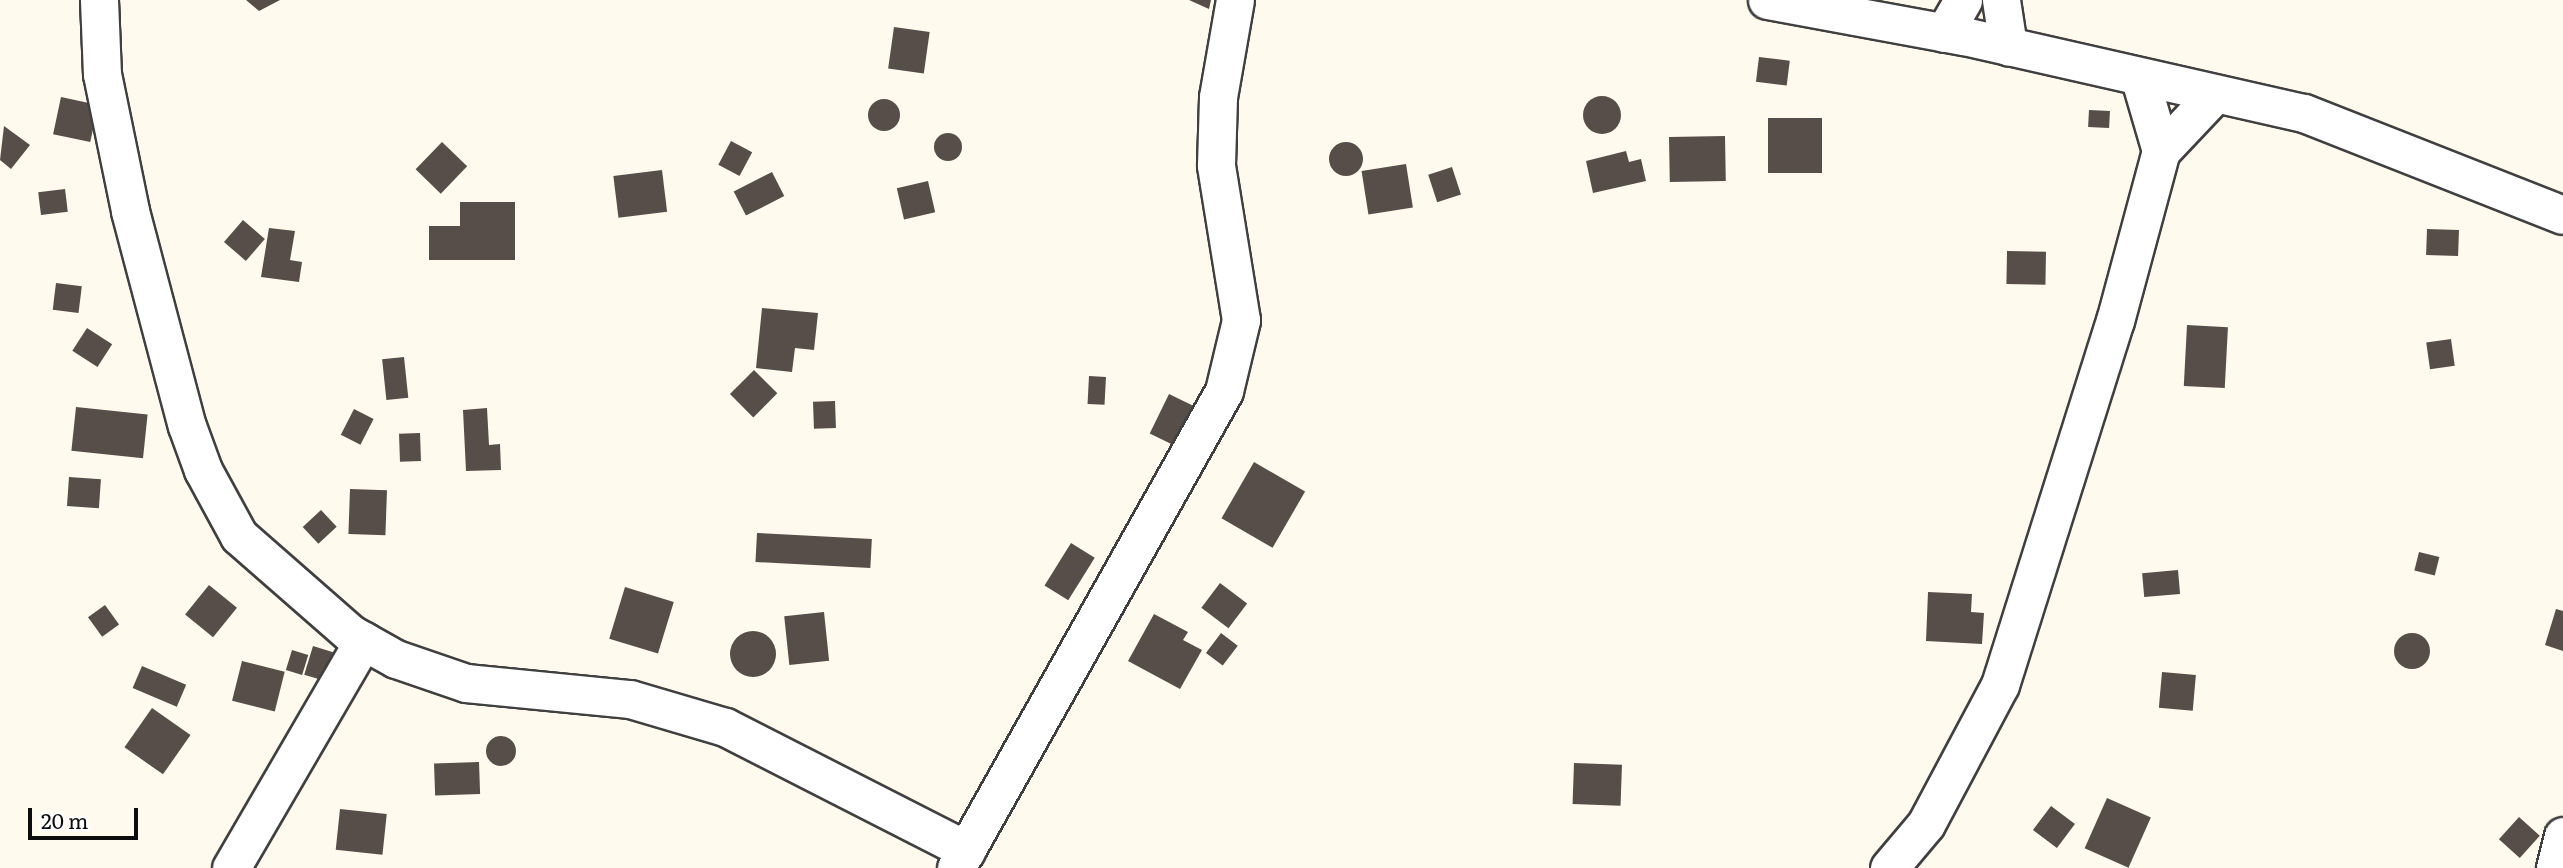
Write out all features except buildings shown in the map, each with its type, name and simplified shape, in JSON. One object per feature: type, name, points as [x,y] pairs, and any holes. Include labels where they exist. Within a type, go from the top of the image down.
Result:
[{"type":"street","points":[[99,0],[102,74],[130,211],[203,470],[239,536],[363,641],[466,683],[630,699],[725,727],[961,859],[1224,391],[1241,320],[1216,165],[1218,97],[1235,0]]},
{"type":"street","points":[[1767,0],[2008,46],[2140,79],[2304,113],[2563,215]]},
{"type":"street","points":[[1944,33],[1963,0]]},
{"type":"street","points":[[2001,0],[2008,46]]},
{"type":"street","points":[[2140,79],[2161,150]]},
{"type":"street","points":[[1889,868],[1926,824],[2000,685],[2115,321],[2161,150],[2214,95]]},
{"type":"street","points":[[231,868],[363,641]]},
{"type":"street","points":[[2555,868],[2563,836]]}]
